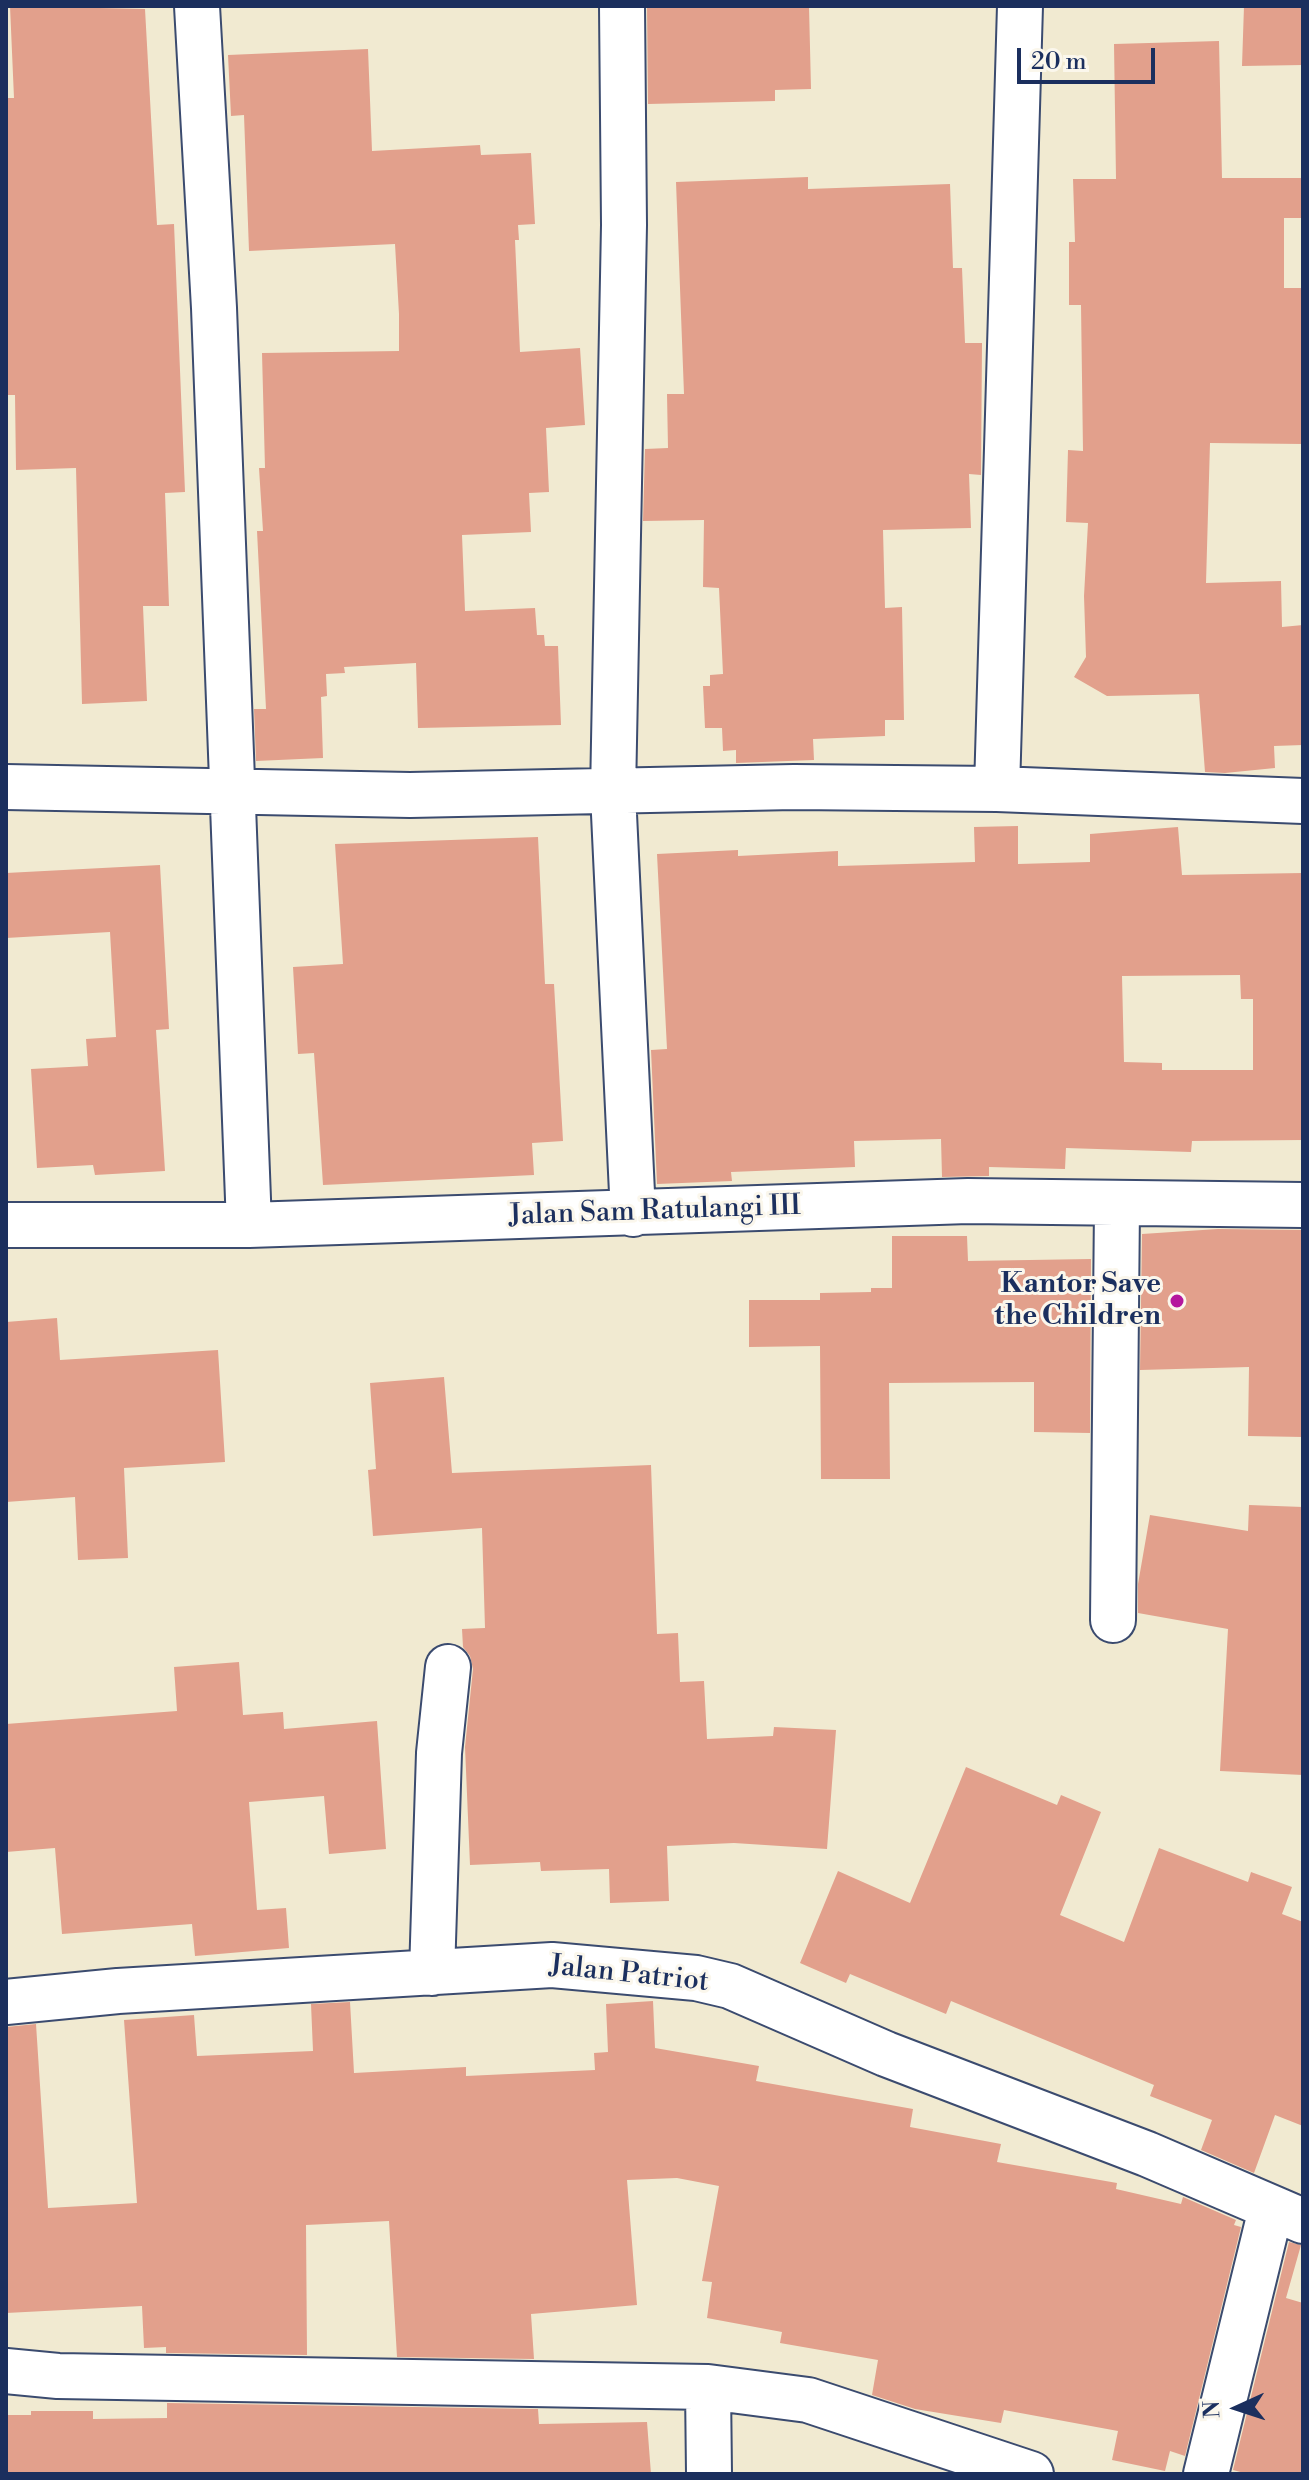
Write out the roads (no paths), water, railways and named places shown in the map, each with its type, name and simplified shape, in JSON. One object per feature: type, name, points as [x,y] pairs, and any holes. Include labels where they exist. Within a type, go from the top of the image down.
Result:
[{"type":"street","points":[[197,6],[214,308],[230,794],[249,1225]]},
{"type":"street","points":[[622,6],[624,225],[613,793],[633,1214]]},
{"type":"street","points":[[997,789],[1020,6]]},
{"type":"street","points":[[6,787],[230,794],[613,793],[794,787],[997,789],[1303,801]]},
{"type":"street","name":"Jalan Sam Ratulangi III","points":[[6,1225],[249,1225],[968,1201],[1117,1206],[1303,1205]]},
{"type":"street","points":[[1113,1620],[1117,1206]]},
{"type":"street","points":[[432,1973],[439,1753],[448,1667]]},
{"type":"street","name":"Jalan Patriot","points":[[6,2002],[118,1991],[552,1965],[696,1978],[730,1986],[886,2054],[1147,2154],[1287,2215]]},
{"type":"street","points":[[1206,2474],[1287,2215]]},
{"type":"street","points":[[6,2371],[58,2376],[708,2387],[808,2400],[1031,2474]]},
{"type":"street","points":[[708,2387],[709,2474]]},
{"type":"place","name":"Kantor Save the Children","points":[[1177,1301]]}]
